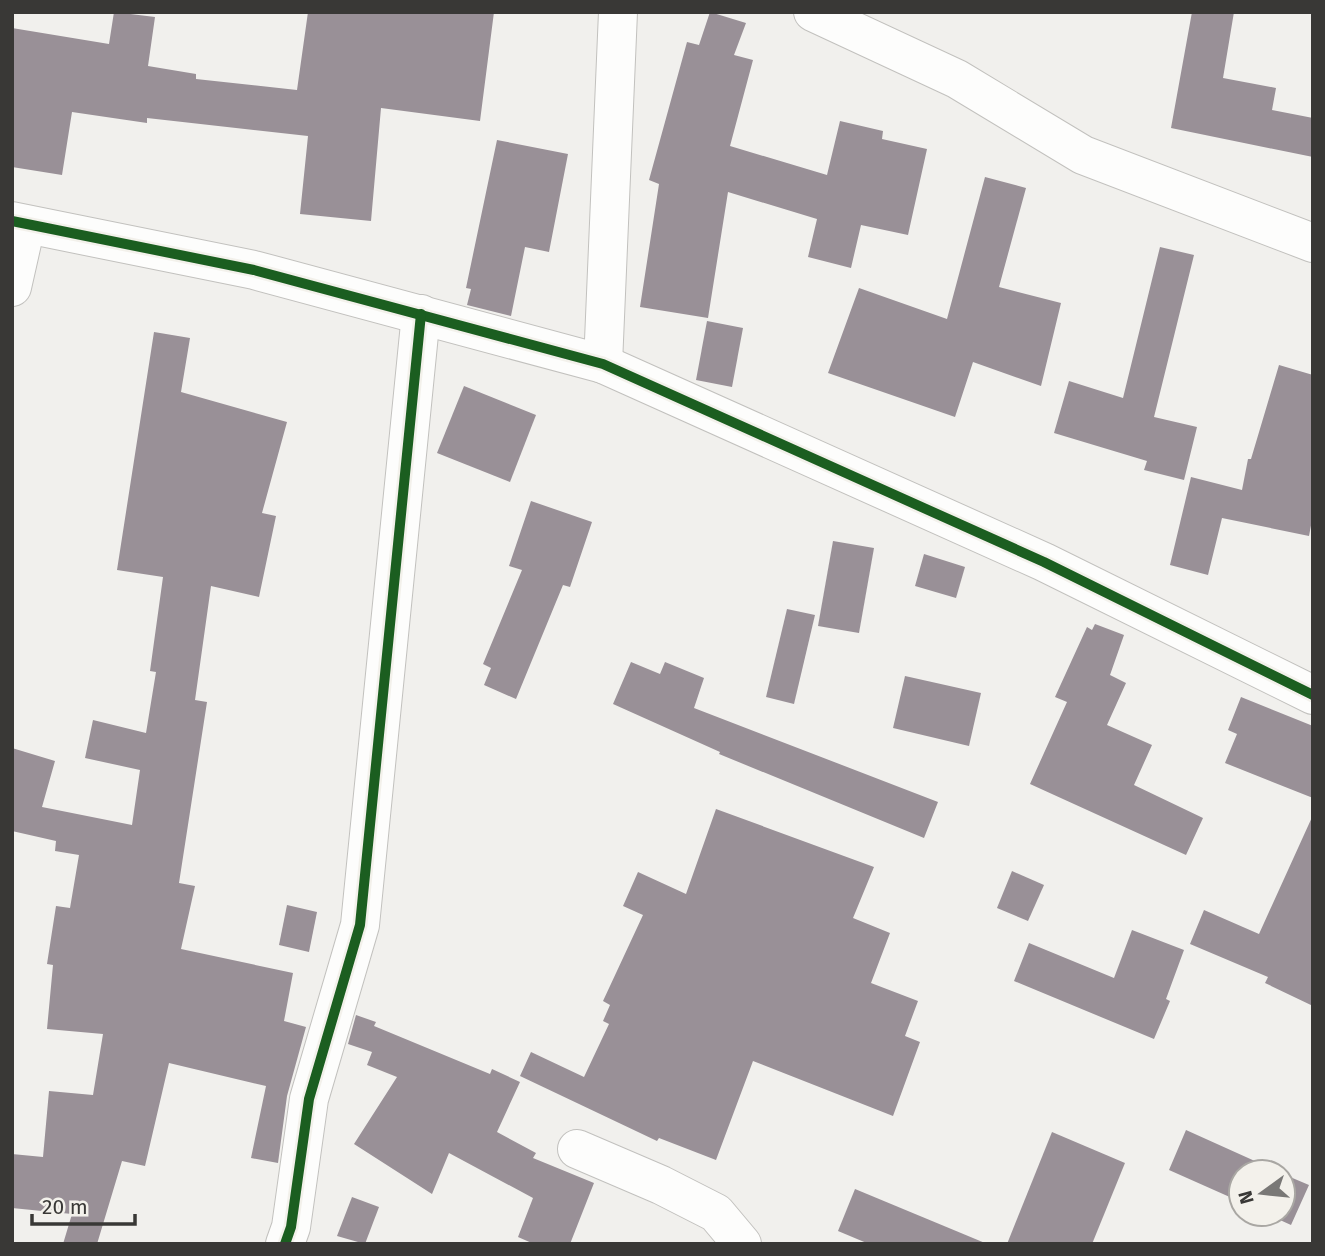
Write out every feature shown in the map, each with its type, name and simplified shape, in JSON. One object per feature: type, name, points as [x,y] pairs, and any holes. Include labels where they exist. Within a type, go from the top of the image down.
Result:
[{"type":"street","points":[[603,364],[618,12]]},
{"type":"street","points":[[813,12],[957,79],[1083,155],[1313,243]]},
{"type":"street","points":[[12,287],[19,223],[254,270],[603,364],[1044,562],[1313,695]]},
{"type":"street","points":[[285,1244],[291,1227],[309,1099],[360,925],[421,314]]},
{"type":"street","points":[[577,1149],[661,1185],[716,1213],[743,1244]]},
{"type":"building","points":[[114,12],[155,17],[148,66],[196,74],[196,79],[297,90],[308,12],[494,12],[480,121],[381,108],[371,221],[300,214],[308,136],[147,118],[147,123],[72,112],[62,175],[12,167],[12,28],[109,44]]},
{"type":"building","points":[[710,12],[746,23],[734,55],[753,60],[730,146],[827,175],[840,121],[883,131],[882,139],[927,149],[908,235],[861,225],[851,268],[808,257],[817,219],[728,192],[708,318],[640,307],[659,184],[649,180],[687,42],[699,45]]},
{"type":"building","points":[[1192,12],[1234,12],[1223,78],[1276,88],[1272,110],[1313,118],[1313,157],[1171,128]]},
{"type":"building","points":[[497,140],[568,154],[549,252],[525,247],[511,316],[467,305],[471,289],[466,288]]},
{"type":"building","points":[[985,177],[1026,188],[999,287],[1061,303],[1041,386],[973,362],[955,417],[828,373],[859,288],[947,319]]},
{"type":"building","points":[[1160,247],[1194,255],[1154,417],[1197,427],[1184,480],[1144,470],[1147,461],[1054,433],[1069,381],[1123,398]]},
{"type":"building","points":[[707,321],[743,328],[732,387],[696,380]]},
{"type":"building","points":[[154,332],[190,338],[181,392],[287,422],[262,513],[276,516],[259,597],[211,586],[195,700],[207,702],[179,883],[195,886],[181,949],[293,973],[284,1021],[306,1027],[287,1096],[278,1163],[251,1158],[266,1086],[169,1063],[145,1166],[122,1161],[97,1244],[63,1244],[72,1214],[12,1208],[12,1154],[43,1157],[49,1091],[93,1095],[103,1034],[47,1029],[53,965],[47,964],[56,906],[70,908],[79,855],[55,851],[56,841],[12,831],[12,748],[55,761],[42,807],[132,825],[140,770],[85,758],[93,720],[146,733],[156,672],[150,671],[163,577],[117,570]]},
{"type":"building","points":[[1279,365],[1313,375],[1313,515],[1309,536],[1222,518],[1208,575],[1170,565],[1191,477],[1242,490],[1248,459],[1251,459]]},
{"type":"building","points":[[464,386],[536,415],[510,482],[437,453]]},
{"type":"building","points":[[531,501],[592,522],[570,587],[563,585],[516,699],[484,685],[491,668],[483,664],[522,570],[509,566]]},
{"type":"building","points":[[833,541],[874,548],[859,633],[818,626]]},
{"type":"building","points":[[924,554],[965,567],[956,598],[915,586]]},
{"type":"building","points":[[787,609],[815,615],[794,704],[766,697]]},
{"type":"building","points":[[1095,624],[1124,635],[1110,675],[1126,683],[1107,725],[1152,745],[1134,785],[1203,818],[1186,855],[1030,784],[1067,702],[1055,697],[1087,627],[1092,630]]},
{"type":"building","points":[[631,662],[660,674],[665,662],[704,678],[694,708],[938,802],[924,838],[719,754],[720,752],[613,704]]},
{"type":"building","points":[[905,676],[981,693],[969,746],[893,728]]},
{"type":"building","points":[[1241,697],[1313,726],[1313,798],[1225,763],[1237,734],[1228,730]]},
{"type":"building","points":[[716,809],[874,867],[853,918],[890,933],[871,983],[918,1001],[905,1036],[920,1042],[893,1116],[753,1061],[716,1160],[659,1138],[657,1141],[520,1076],[531,1052],[584,1077],[609,1024],[603,1021],[610,1005],[603,1001],[643,915],[623,906],[638,872],[686,894]]},
{"type":"building","points":[[1313,815],[1313,1006],[1265,983],[1268,977],[1190,944],[1204,910],[1259,934]]},
{"type":"building","points":[[1012,871],[1044,885],[1028,921],[997,908]]},
{"type":"building","points":[[287,905],[317,912],[309,952],[279,945]]},
{"type":"building","points":[[1132,930],[1184,950],[1166,999],[1170,1001],[1154,1039],[1014,981],[1029,943],[1114,978]]},
{"type":"building","points":[[356,1015],[376,1022],[374,1026],[490,1074],[492,1069],[520,1082],[497,1132],[536,1153],[533,1158],[594,1183],[570,1244],[534,1244],[518,1237],[533,1198],[449,1153],[432,1194],[354,1144],[397,1077],[367,1065],[372,1052],[348,1044]]},
{"type":"building","points":[[1186,1130],[1248,1158],[1227,1158],[1227,1196],[1169,1170]]},
{"type":"building","points":[[1052,1132],[1125,1163],[1092,1244],[1007,1244]]},
{"type":"building","points":[[1297,1180],[1309,1185],[1297,1212]]},
{"type":"building","points":[[855,1189],[985,1244],[869,1244],[838,1231]]},
{"type":"building","points":[[352,1197],[379,1207],[365,1244],[337,1236]]},
{"type":"cycle path","points":[[12,221],[254,270],[603,364],[1044,562],[1313,695]]},
{"type":"cycle path","points":[[285,1244],[291,1227],[309,1099],[360,925],[421,314]]}]
